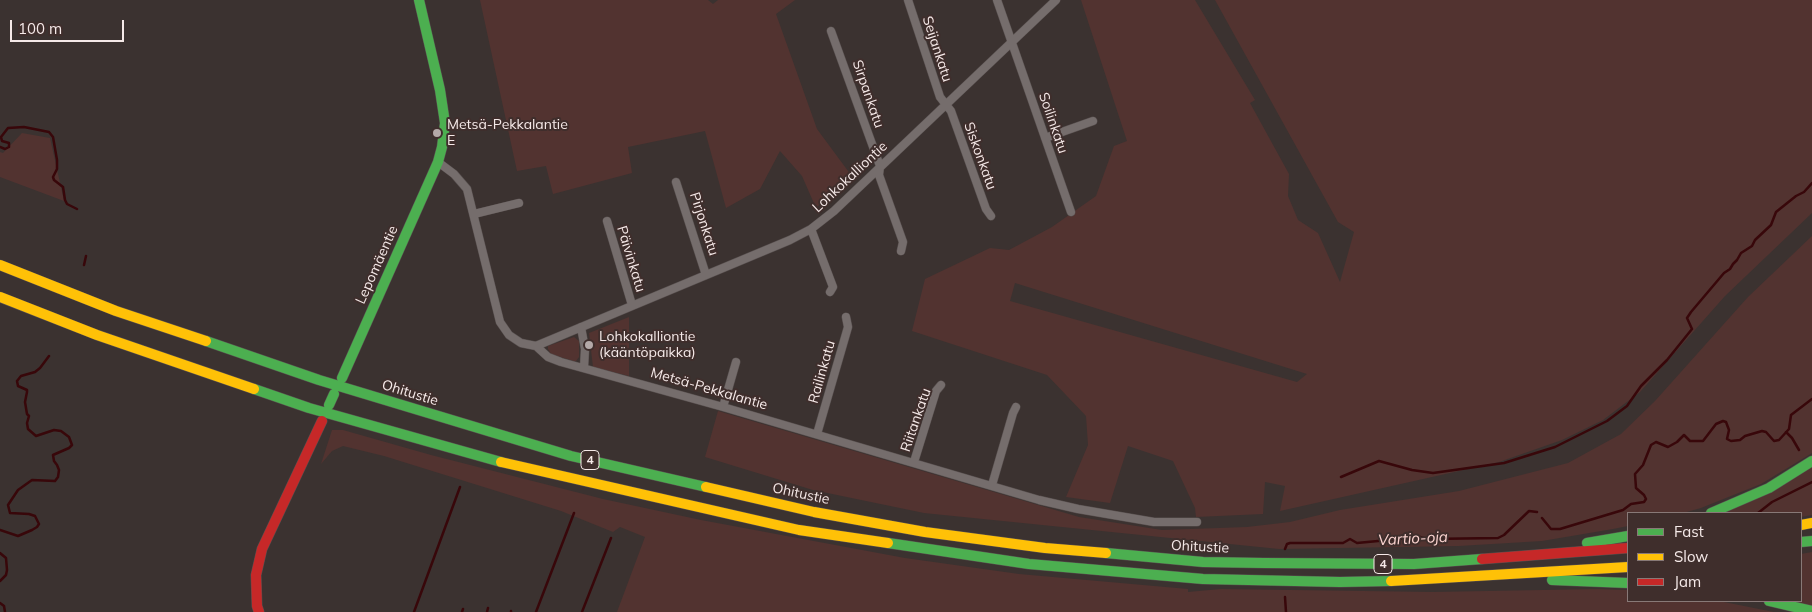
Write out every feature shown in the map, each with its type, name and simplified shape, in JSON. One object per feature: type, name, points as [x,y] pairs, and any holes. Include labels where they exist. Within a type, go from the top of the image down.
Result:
[{"type":"main road","points":[[419,0],[440,90],[445,123],[438,162]]},
{"type":"main road","name":"Lepomäentie","points":[[342,378],[438,162]]},
{"type":"main road","name":"Ohitustie","points":[[0,265],[116,311],[319,380],[571,456],[814,512],[925,532],[1036,547],[1202,562],[1414,564],[1627,548]]},
{"type":"main road","name":"4","points":[[0,297],[97,335],[308,408],[518,467],[798,530],[1030,564],[1149,576],[1203,579],[1340,582],[1416,581],[1627,567]]},
{"type":"main road","points":[[329,405],[334,394]]},
{"type":"main road","points":[[259,612],[257,606],[256,575],[262,549],[322,421]]},
{"type":"main road","points":[[1713,512],[1769,488],[1812,461]]},
{"type":"main road","points":[[1501,558],[1627,536]]},
{"type":"main road","points":[[1497,576],[1627,583]]},
{"type":"main road","points":[[1773,602],[1812,610]]},
{"type":"street","name":"Seijankatu","points":[[908,0],[940,97],[947,105]]},
{"type":"street","name":"Soilinkatu","points":[[997,0],[1071,212]]},
{"type":"street","name":"Lohkokalliontie","points":[[536,346],[790,240],[811,229],[834,211],[1056,0]]},
{"type":"street","name":"Sirpankatu","points":[[832,30],[880,166],[879,175],[903,242],[901,251]]},
{"type":"street","name":"Siskonkatu","points":[[947,105],[951,111],[986,209],[991,216]]},
{"type":"street","points":[[1045,138],[1093,122]]},
{"type":"street","name":"Metsä-Pekkalantie","points":[[438,162],[454,174],[467,189],[500,322],[509,335],[521,342],[536,346],[548,357],[914,462],[1039,500],[1078,509],[1154,522],[1197,522]]},
{"type":"street","name":"Pirjonkatu","points":[[676,182],[706,275]]},
{"type":"street","points":[[474,214],[519,204]]},
{"type":"street","name":"Päivinkatu","points":[[606,221],[632,305]]},
{"type":"street","points":[[811,229],[833,287],[830,292]]},
{"type":"street","name":"Railinkatu","points":[[817,434],[848,327],[846,317]]},
{"type":"street","points":[[581,327],[585,350],[584,368]]},
{"type":"street","points":[[723,407],[736,362]]},
{"type":"street","name":"Riitankatu","points":[[914,462],[936,391],[940,385]]},
{"type":"street","points":[[992,485],[1012,413],[1016,407]]},
{"type":"shaded area","points":[[480,0],[708,0],[713,4],[718,0],[795,0],[776,14],[817,129],[851,175],[816,208],[802,176],[780,151],[760,189],[726,208],[705,131],[628,147],[632,173],[553,194],[546,166],[517,171]]},
{"type":"shaded area","points":[[1081,0],[1195,0],[1255,100],[1250,103],[1289,174],[1288,196],[1298,220],[1318,233],[1340,282],[1354,232],[1338,222],[1215,0],[1812,0],[1812,213],[1725,296],[1640,392],[1603,420],[1562,440],[1499,462],[1280,511],[1285,486],[1265,482],[1263,514],[1196,517],[1195,508],[1173,461],[1128,446],[1110,503],[1066,497],[1088,445],[1086,416],[1047,375],[912,331],[925,279],[990,248],[1009,250],[1052,227],[1096,196],[1114,146],[1127,141]],"holes":[[[1015,283],[1307,374],[1297,382],[1010,301]]]},
{"type":"shaded area","points":[[22,133],[50,138],[64,201],[0,177],[0,152],[3,153]]},
{"type":"shaded area","points":[[1812,236],[1812,453],[1761,484],[1701,508],[1687,512],[1627,512],[1627,526],[1542,541],[1459,546],[1279,549],[924,513],[813,490],[705,457],[718,411],[1079,517],[1162,530],[1247,527],[1290,522],[1340,510],[1459,491],[1568,463],[1621,434],[1655,401],[1748,297]]},
{"type":"shaded area","points":[[629,317],[629,376],[593,367],[589,333]]},
{"type":"shaded area","points":[[574,337],[579,341],[579,357],[576,361],[551,354],[548,349],[548,346]]},
{"type":"shaded area","points":[[332,430],[343,430],[431,455],[603,499],[701,520],[905,558],[1019,574],[1188,589],[1188,592],[1221,589],[1433,592],[1627,590],[1627,602],[1724,602],[1774,612],[617,612],[645,537],[620,527],[613,532],[561,511],[384,456],[343,446],[332,451],[321,464]]},
{"type":"shaded area","points":[[1812,466],[1812,515],[1802,517],[1802,512],[1727,512]]},
{"type":"shaded area","points":[[1812,552],[1812,606],[1794,602],[1802,602],[1802,554]]},
{"type":"waterway","name":"Vartio-oja","points":[[0,147],[5,149],[9,147],[9,143],[2,141],[1,137],[8,128],[24,127],[49,132],[53,137],[57,160],[54,180],[63,187],[67,204],[77,209]]},
{"type":"waterway","points":[[1341,477],[1379,461],[1412,470],[1433,473],[1504,463],[1555,447],[1607,421],[1627,406],[1641,386],[1667,360],[1692,329],[1687,318],[1691,312],[1724,273],[1730,269],[1741,253],[1752,246],[1755,240],[1771,225],[1776,212],[1804,192],[1812,183]]},
{"type":"waterway","name":"Vartio-oja","points":[[84,265],[86,256]]},
{"type":"waterway","name":"Vartio-oja","points":[[0,530],[18,536],[37,527],[39,524],[35,516],[10,513],[8,505],[18,490],[32,480],[55,481],[59,470],[53,455],[72,445],[69,437],[61,431],[54,430],[36,436],[28,429],[29,416],[25,402],[27,390],[18,386],[17,381],[21,376],[35,372],[49,356]]},
{"type":"waterway","name":"Vartio-oja","points":[[1542,518],[1551,529],[1560,529],[1623,510],[1631,504],[1644,502],[1646,499],[1644,495],[1636,488],[1635,474],[1643,465],[1651,445],[1656,442],[1668,447],[1684,435],[1690,441],[1703,441],[1716,424],[1723,421],[1726,422],[1729,430],[1727,439],[1731,441],[1740,440],[1745,436],[1762,431],[1766,432],[1774,441],[1779,440],[1789,429],[1791,415],[1812,399]]},
{"type":"waterway","points":[[1786,432],[1799,450]]},
{"type":"waterway","points":[[1759,512],[1772,502],[1812,482]]},
{"type":"waterway","points":[[414,612],[460,487]]},
{"type":"waterway","name":"Vartio-oja","points":[[1285,549],[1287,544],[1290,543],[1343,543],[1350,539],[1357,543],[1420,537],[1428,539],[1498,538],[1504,535],[1529,511],[1537,512]]},
{"type":"waterway","points":[[536,612],[574,513]]},
{"type":"waterway","points":[[582,612],[611,538]]},
{"type":"waterway","name":"Vartio-oja","points":[[0,553],[6,558],[7,570],[6,575],[0,581]]},
{"type":"waterway","name":"Vartio-oja","points":[[1285,597],[1286,612]]},
{"type":"waterway","name":"Vartio-oja","points":[[0,603],[4,606],[5,612]]},
{"type":"waterway","points":[[487,612],[488,608]]},
{"type":"traffic: fast","points":[[342,378],[438,162],[442,147],[445,123],[440,90],[419,0]]},
{"type":"traffic: fast","points":[[206,341],[319,380],[571,456],[706,487]]},
{"type":"traffic: fast","points":[[254,389],[309,408],[501,462]]},
{"type":"traffic: fast","points":[[329,405],[334,394]]},
{"type":"traffic: fast","points":[[1713,512],[1769,488],[1812,461]]},
{"type":"traffic: fast","points":[[1587,543],[1627,536]]},
{"type":"traffic: fast","points":[[1802,542],[1812,541]]},
{"type":"traffic: fast","points":[[888,543],[1029,564],[1203,579],[1340,582],[1391,581]]},
{"type":"traffic: fast","points":[[1106,553],[1203,562],[1264,563],[1414,564],[1482,559]]},
{"type":"traffic: fast","points":[[1552,580],[1627,583]]},
{"type":"traffic: fast","points":[[1773,602],[1812,611]]},
{"type":"traffic: slow","points":[[0,265],[116,311],[206,341]]},
{"type":"traffic: slow","points":[[0,297],[97,335],[254,389]]},
{"type":"traffic: slow","points":[[501,462],[799,530],[888,543]]},
{"type":"traffic: slow","points":[[706,487],[814,512],[925,532],[1045,548],[1106,553]]},
{"type":"traffic: slow","points":[[1802,525],[1812,523]]},
{"type":"traffic: slow","points":[[1391,581],[1627,567]]},
{"type":"traffic: jam","points":[[259,612],[257,606],[256,575],[262,549],[322,421]]},
{"type":"traffic: jam","points":[[1482,559],[1627,548]]},
{"type":"place","name":"Metsä-Pekkalantie E","points":[[437,133]]},
{"type":"place","name":"Lohkokalliontie (kääntöpaikka)","points":[[589,345]]}]
